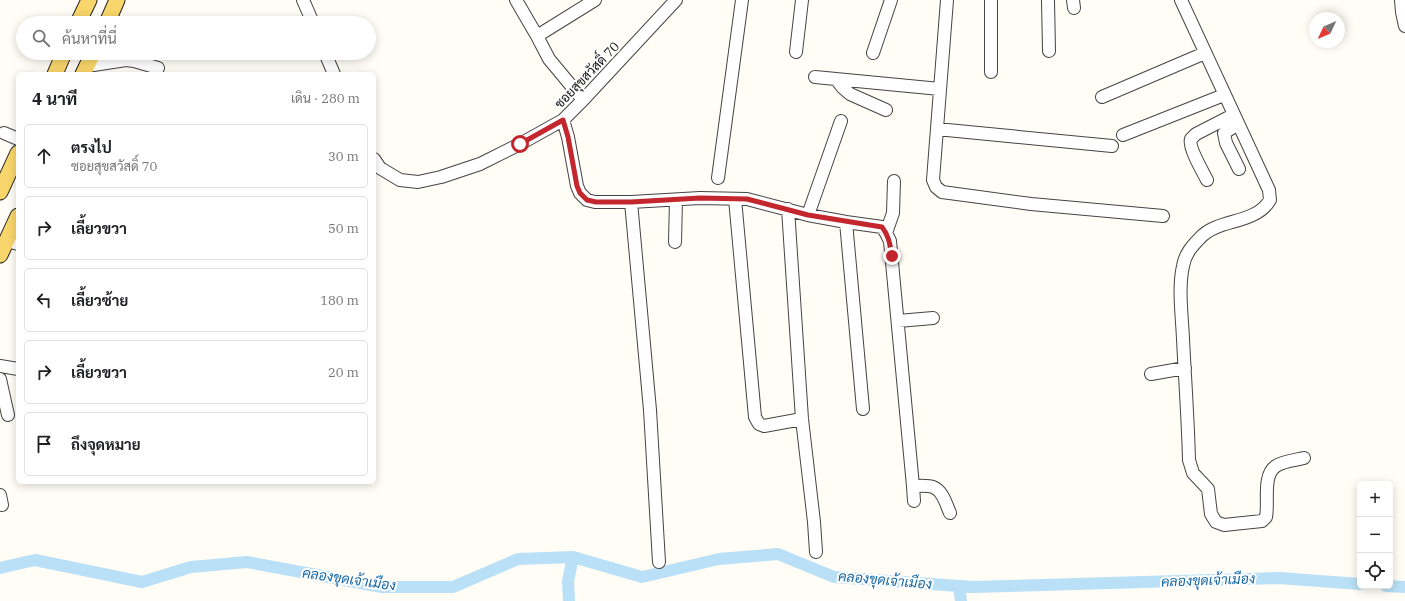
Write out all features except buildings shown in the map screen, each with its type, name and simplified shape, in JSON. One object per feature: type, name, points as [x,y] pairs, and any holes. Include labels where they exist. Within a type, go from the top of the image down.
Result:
[{"type":"main road","points":[[81,16],[89,0]]},
{"type":"main road","points":[[110,16],[118,0]]},
{"type":"main road","points":[[55,72],[61,60]]},
{"type":"main road","points":[[0,192],[16,157]]},
{"type":"main road","points":[[0,255],[12,242],[16,225]]},
{"type":"street","points":[[303,0],[310,16]]},
{"type":"street","points":[[516,0],[549,60],[583,100]]},
{"type":"street","points":[[537,36],[595,0]]},
{"type":"street","name":"ซอยสุขสวัสดิ์ 70","points":[[376,162],[380,168],[400,180],[418,182],[441,177],[480,164],[520,144],[563,120],[676,0]]},
{"type":"street","points":[[718,178],[742,0]]},
{"type":"street","points":[[796,52],[802,0]]},
{"type":"street","points":[[873,53],[891,0]]},
{"type":"street","points":[[947,0],[933,180],[936,187],[942,192],[1031,204],[1163,216]]},
{"type":"street","points":[[991,0],[991,72]]},
{"type":"street","points":[[1048,0],[1049,51]]},
{"type":"street","points":[[1181,0],[1269,190],[1270,200],[1266,208],[1257,214],[1228,223],[1204,233],[1190,248],[1183,266],[1181,295],[1189,460],[1194,473],[1208,489],[1211,514],[1216,522],[1224,525],[1262,521],[1266,518],[1268,477],[1271,470],[1277,465],[1304,458]]},
{"type":"street","points":[[1401,0],[1405,26]]},
{"type":"street","points":[[1102,97],[1205,53]]},
{"type":"street","points":[[88,64],[126,60],[158,68]]},
{"type":"street","points":[[329,60],[333,72]]},
{"type":"street","points":[[815,76],[940,89]]},
{"type":"street","points":[[836,79],[850,94],[886,110]]},
{"type":"street","points":[[1123,135],[1224,95]]},
{"type":"street","points":[[1236,119],[1224,133],[1226,143],[1239,169]]},
{"type":"street","points":[[1207,180],[1193,150],[1191,144],[1192,138],[1196,134],[1236,119]]},
{"type":"street","points":[[563,120],[568,137],[577,186],[580,193],[587,200],[596,202],[631,202],[735,199],[754,201],[808,215],[882,227],[890,241],[914,500]]},
{"type":"street","points":[[808,215],[842,121]]},
{"type":"street","points":[[937,129],[1112,146]]},
{"type":"street","points":[[4,133],[16,138]]},
{"type":"street","points":[[886,233],[893,213],[894,181]]},
{"type":"street","points":[[735,199],[755,417],[759,424],[764,426],[802,419]]},
{"type":"street","points":[[675,242],[676,200]]},
{"type":"street","points":[[631,202],[650,410],[659,562]]},
{"type":"street","points":[[788,209],[802,419],[816,552]]},
{"type":"street","points":[[846,222],[863,409]]},
{"type":"street","points":[[898,321],[932,318]]},
{"type":"street","points":[[0,366],[16,369]]},
{"type":"street","points":[[1151,374],[1185,368]]},
{"type":"street","points":[[0,379],[8,415]]},
{"type":"street","points":[[913,486],[932,487],[937,490],[943,497],[950,513]]},
{"type":"waterway","name":"คลองขุดเจ้าเมือง","points":[[0,568],[35,560],[142,582],[191,567],[247,562],[382,587],[453,587],[518,559],[573,557],[642,577],[719,559],[778,554],[834,577],[973,587],[1279,578],[1357,584]]},
{"type":"waterway","points":[[569,601],[568,581],[573,557]]},
{"type":"waterway","points":[[959,586],[961,601]]},
{"type":"waterway","name":"คลองขุดเจ้าเมือง","points":[[1393,586],[1405,587]]},
{"type":"route","points":[[520,144],[563,120],[568,137],[577,186],[580,193],[587,200],[596,202],[631,202],[700,198],[747,199],[808,215],[882,227],[890,241],[892,256]]}]
